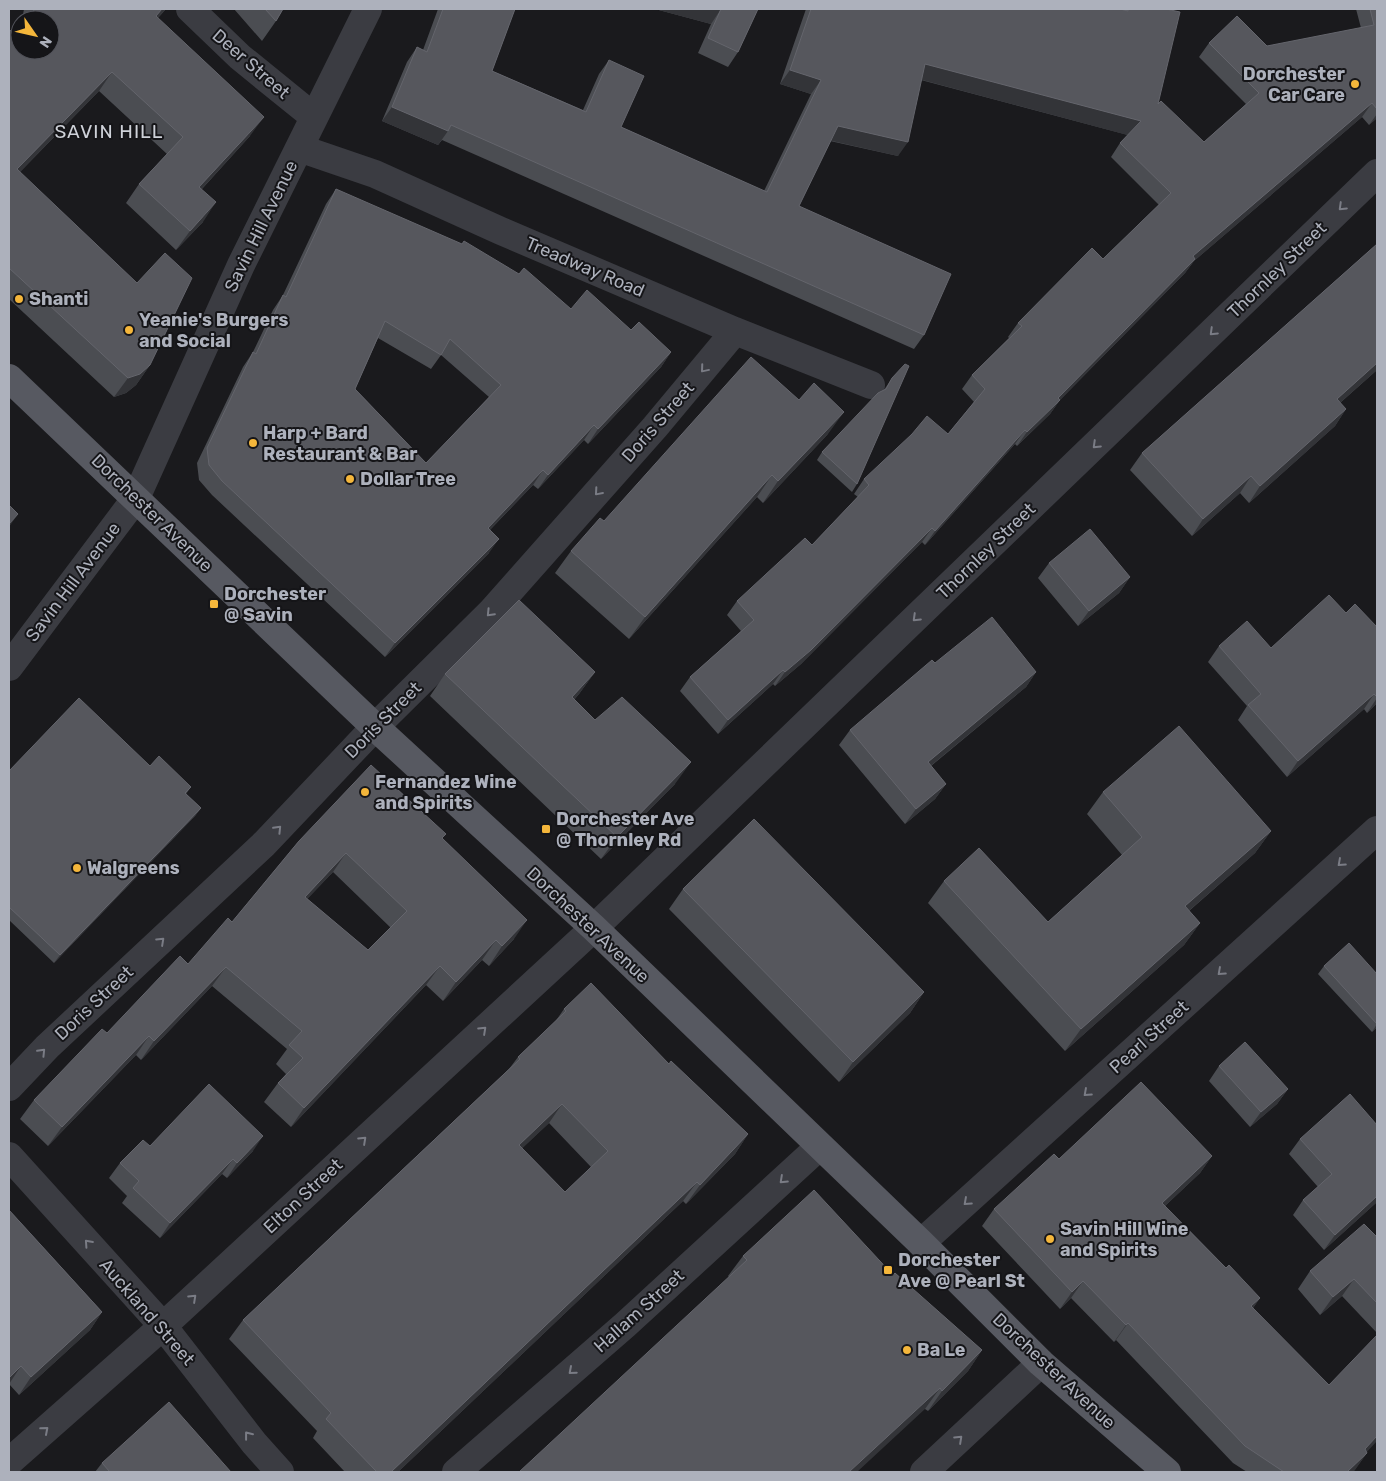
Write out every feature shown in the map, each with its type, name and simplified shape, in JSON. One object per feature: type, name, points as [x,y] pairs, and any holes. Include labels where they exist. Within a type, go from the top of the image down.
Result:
[{"type":"main road","name":"Dorchester Avenue","points":[[9,378],[375,727],[594,928],[819,1147],[921,1243],[1041,1363],[1167,1472]]},
{"type":"street","name":"Deer Street","points":[[190,9],[240,57],[314,117]]},
{"type":"street","name":"Savin Hill Avenue","points":[[9,667],[136,498],[241,266],[368,9]]},
{"type":"street","name":"Treadway Road","points":[[299,148],[375,174],[501,231],[735,331],[871,385]]},
{"type":"street","name":"Thornley Street","points":[[594,928],[1377,173]]},
{"type":"street","name":"Doris Street","points":[[9,1087],[51,1043],[263,845],[375,727],[491,612],[655,427],[735,331]]},
{"type":"street","name":"Pearl Street","points":[[921,1243],[1377,830]]},
{"type":"street","name":"Elton Street","points":[[9,1462],[163,1326],[594,928]]},
{"type":"street","name":"Hallam Street","points":[[456,1472],[625,1324],[819,1147]]},
{"type":"street","name":"Auckland Street","points":[[9,1156],[163,1326],[254,1443],[280,1472]]},
{"type":"street","points":[[924,1472],[1041,1363]]},
{"type":"building","points":[[162,9],[156,16],[264,117],[199,187],[216,202],[190,231],[139,184],[183,137],[112,72],[17,169],[137,283],[165,253],[192,278],[150,365],[140,374],[128,378],[9,268],[9,29],[10,60],[60,60],[60,10],[34,10]]},
{"type":"building","points":[[265,9],[283,9],[276,21]]},
{"type":"building","points":[[443,9],[515,9],[492,71],[586,112],[609,60],[644,76],[621,127],[767,192],[821,80],[790,70],[811,9],[1120,9],[1128,11],[1128,9],[1166,9],[1180,12],[1158,104],[1161,101],[1204,142],[1259,93],[1209,43],[1237,16],[1267,46],[1374,25],[1370,9],[1377,9],[1377,109],[1372,103],[1193,256],[1195,259],[1058,398],[1060,400],[1027,432],[1025,430],[935,531],[932,528],[811,650],[785,672],[783,670],[728,720],[690,677],[754,620],[737,601],[805,538],[812,545],[869,485],[864,479],[912,434],[927,416],[948,434],[985,389],[972,375],[1022,326],[1018,323],[1092,248],[1103,259],[1171,193],[1120,143],[1141,121],[925,64],[908,142],[838,126],[799,206],[951,274],[924,335],[451,125],[448,131],[392,107],[417,47],[427,52]]},
{"type":"building","points":[[721,9],[758,9],[738,52],[708,38]]},
{"type":"building","points":[[336,189],[462,244],[464,241],[519,274],[524,268],[571,309],[587,290],[631,330],[639,322],[671,352],[598,429],[594,425],[548,475],[543,470],[488,528],[499,539],[395,643],[222,481],[209,465],[207,448],[253,352],[256,354],[283,295],[286,297]],"holes":[[[385,321],[441,355],[450,339],[501,385],[426,463],[355,389]]]},
{"type":"building","points":[[1377,244],[1377,363],[1337,399],[1346,409],[1260,486],[1251,476],[1203,519],[1142,453]]},
{"type":"building","points":[[751,357],[799,400],[814,383],[844,412],[778,481],[772,475],[645,617],[571,551],[600,518],[604,521]]},
{"type":"building","points":[[905,364],[909,366],[857,484],[822,452],[878,393],[886,389],[892,378]]},
{"type":"building","points":[[9,505],[18,514],[9,524]]},
{"type":"building","points":[[1090,529],[1130,577],[1089,611],[1049,563]]},
{"type":"building","points":[[1329,595],[1346,613],[1355,604],[1377,627],[1377,697],[1374,694],[1298,761],[1248,705],[1261,694],[1219,646],[1247,621],[1271,648]]},
{"type":"building","points":[[519,600],[595,672],[572,697],[595,720],[622,697],[691,762],[617,837],[445,674]]},
{"type":"building","points":[[992,617],[1036,672],[928,762],[946,784],[916,809],[850,730],[932,660],[935,663]]},
{"type":"building","name":"Walgreens","points":[[79,698],[150,766],[159,756],[191,787],[185,793],[201,808],[60,955],[9,907],[9,771]]},
{"type":"building","points":[[1179,726],[1271,831],[1185,906],[1200,923],[1081,1029],[944,881],[979,848],[1048,922],[1142,837],[1103,792]]},
{"type":"building","points":[[371,765],[446,834],[442,838],[527,920],[502,946],[496,940],[456,982],[440,966],[304,1108],[278,1083],[303,1058],[289,1045],[302,1031],[226,967],[154,1041],[149,1036],[62,1127],[34,1100],[102,1029],[107,1033],[180,956],[188,964],[228,918],[232,922],[299,841]],"holes":[[[346,853],[407,911],[368,950],[305,897]]]},
{"type":"building","points":[[754,819],[924,992],[853,1062],[683,889]]},
{"type":"building","points":[[1349,943],[1377,974],[1377,1024],[1324,966]]},
{"type":"building","points":[[591,983],[669,1064],[671,1061],[748,1134],[700,1185],[697,1182],[391,1472],[377,1472],[326,1419],[331,1413],[243,1320],[520,1059],[518,1057],[566,1011],[564,1009]],"holes":[[[562,1104],[608,1151],[565,1192],[519,1145]]]},
{"type":"building","points":[[1245,1042],[1288,1089],[1261,1112],[1219,1066]]},
{"type":"building","points":[[1141,1082],[1212,1156],[1162,1203],[1226,1268],[1229,1265],[1260,1298],[1251,1306],[1329,1385],[1377,1335],[1377,1436],[1365,1449],[1367,1453],[1347,1472],[1284,1472],[1245,1446],[1128,1323],[1126,1325],[1083,1281],[1072,1292],[994,1209],[1054,1154],[1059,1159]]},
{"type":"building","points":[[209,1084],[263,1136],[237,1163],[233,1159],[170,1223],[133,1188],[139,1181],[120,1163],[143,1140],[150,1146]]},
{"type":"building","points":[[1350,1094],[1377,1125],[1377,1196],[1335,1235],[1303,1200],[1332,1174],[1300,1139]]},
{"type":"building","points":[[814,1190],[893,1275],[895,1273],[982,1350],[942,1391],[940,1388],[849,1472],[519,1472],[747,1260],[743,1256]]},
{"type":"building","points":[[9,1210],[102,1312],[31,1377],[21,1366],[9,1378]]},
{"type":"building","points":[[1364,1224],[1377,1237],[1377,1303],[1354,1279],[1333,1297],[1310,1271]]},
{"type":"building","points":[[169,1402],[231,1472],[110,1472],[102,1463]]},
{"type":"place","name":"Dorchester Car Care","points":[[1355,84]]},
{"type":"place","name":"Shanti","points":[[19,299]]},
{"type":"place","name":"Yeanie's Burgers and Social","points":[[129,330]]},
{"type":"place","name":"Harp + Bard Restaurant & Bar","points":[[253,443]]},
{"type":"place","name":"Dollar Tree","points":[[350,479]]},
{"type":"place","name":"Dorchester @ Savin","points":[[214,604]]},
{"type":"place","name":"Fernandez Wine and Spirits","points":[[365,792]]},
{"type":"place","name":"Dorchester Ave @ Thornley Rd","points":[[546,829]]},
{"type":"place","name":"Walgreens","points":[[77,868]]},
{"type":"place","name":"Savin Hill Wine and Spirits","points":[[1050,1239]]},
{"type":"place","name":"Dorchester Ave @ Pearl St","points":[[888,1270]]},
{"type":"place","name":"Ba Le","points":[[907,1350]]},
{"type":"district","name":"SAVIN HILL","points":[[109,131]]}]
